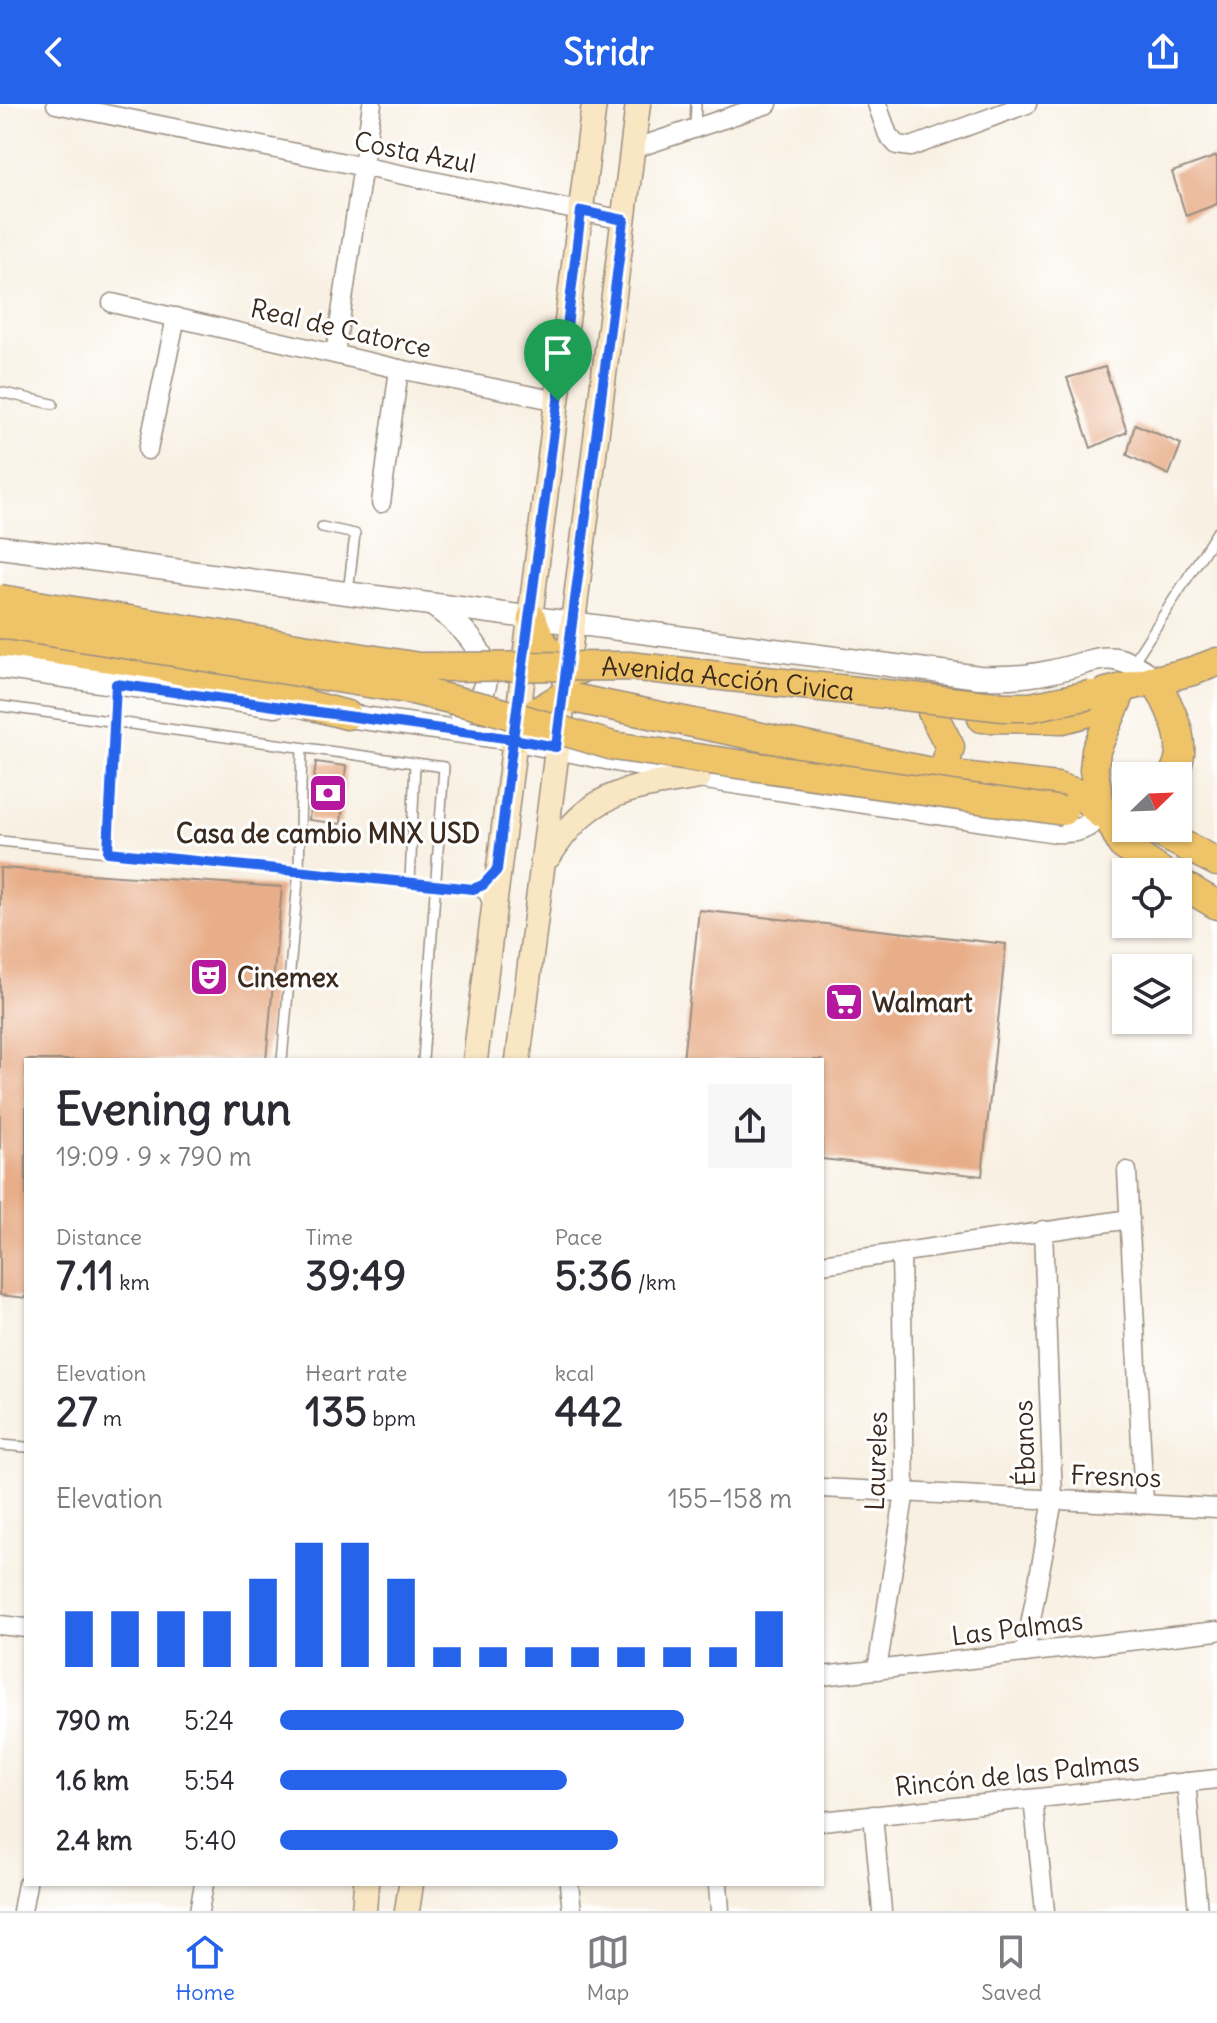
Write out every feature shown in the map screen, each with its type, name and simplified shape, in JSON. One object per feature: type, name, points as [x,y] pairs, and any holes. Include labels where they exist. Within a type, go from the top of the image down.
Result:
[{"type":"highway","name":"Avenida Acción Civica","points":[[0,599],[419,667],[629,666],[1004,707],[1043,705],[1114,688]]},
{"type":"highway","points":[[532,618],[565,682],[936,773],[1057,787],[1080,794],[1112,811]]},
{"type":"highway","points":[[0,624],[412,690],[487,708],[627,749],[1063,811],[1112,814]]},
{"type":"highway","points":[[0,642],[158,665],[347,715]]},
{"type":"highway","points":[[513,739],[565,682],[1021,721],[1063,719],[1114,688],[1193,671],[1217,662]]},
{"type":"highway","points":[[1155,679],[1179,737],[1177,762]]},
{"type":"highway","points":[[1112,804],[1094,770],[1096,750],[1114,688]]},
{"type":"highway","points":[[932,712],[950,747],[945,766],[936,773]]},
{"type":"highway","points":[[1122,842],[1141,858]]},
{"type":"highway","points":[[1178,842],[1217,862]]},
{"type":"highway","points":[[1192,890],[1217,905]]},
{"type":"main road","points":[[475,1058],[594,104]]},
{"type":"main road","points":[[518,1058],[638,104]]},
{"type":"main road","points":[[545,861],[567,827],[596,802],[633,788],[699,777]]},
{"type":"main road","points":[[364,1911],[366,1886]]},
{"type":"main road","points":[[407,1911],[411,1886]]},
{"type":"street","name":"Costa Azul","points":[[56,104],[624,220]]},
{"type":"street","points":[[335,354],[372,104]]},
{"type":"street","points":[[633,149],[768,104]]},
{"type":"street","points":[[877,104],[888,135],[897,145],[911,147],[1027,104]]},
{"type":"street","name":"Real de Catorce","points":[[112,303],[399,369],[558,401]]},
{"type":"street","points":[[148,450],[176,317]]},
{"type":"street","points":[[381,503],[399,369]]},
{"type":"street","points":[[0,547],[979,677],[1052,672],[1100,656],[1114,688]]},
{"type":"street","points":[[427,728],[449,721],[468,709],[481,690],[486,672],[483,654],[472,637],[433,605]]},
{"type":"street","points":[[0,667],[513,739],[699,777],[1056,831],[1075,832],[1112,816]]},
{"type":"street","points":[[1127,1171],[1144,1502]]},
{"type":"street","points":[[824,1264],[1130,1219]]},
{"type":"street","name":"Ébanos","points":[[1025,1653],[1053,1500],[1043,1230]]},
{"type":"street","name":"Laureles","points":[[877,1670],[905,1491],[901,1252]]},
{"type":"street","name":"Fresnos","points":[[824,1488],[1217,1508]]},
{"type":"street","points":[[0,1625],[24,1628]]},
{"type":"street","name":"Las Palmas","points":[[824,1676],[1217,1631]]},
{"type":"street","name":"Rincón de las Palmas","points":[[824,1821],[1217,1779]]},
{"type":"street","points":[[1186,1782],[1198,1911]]},
{"type":"street","points":[[1033,1799],[1045,1911]]},
{"type":"street","points":[[873,1815],[882,1911]]},
{"type":"street","points":[[22,1911],[27,1886]]},
{"type":"street","points":[[199,1911],[204,1886]]},
{"type":"street","points":[[569,1886],[572,1911]]},
{"type":"street","points":[[718,1886],[720,1911]]},
{"type":"lane","points":[[695,129],[696,104]]},
{"type":"lane","points":[[0,392],[53,404]]},
{"type":"lane","points":[[322,527],[355,534],[347,594]]},
{"type":"lane","points":[[1114,688],[1217,532]]},
{"type":"lane","points":[[108,852],[116,684]]},
{"type":"lane","points":[[0,706],[444,767],[423,1058]]},
{"type":"lane","points":[[282,1058],[299,870],[302,748]]},
{"type":"lane","points":[[408,882],[413,763]]},
{"type":"lane","points":[[0,841],[473,889],[483,893],[492,919]]},
{"type":"lane","points":[[473,889],[483,885],[497,870]]},
{"type":"lane","points":[[0,1445],[24,1447]]},
{"type":"building","points":[[1217,156],[1217,204],[1186,216],[1172,172]]},
{"type":"building","points":[[1105,367],[1127,432],[1091,448],[1067,378]]},
{"type":"building","points":[[1135,424],[1181,444],[1169,475],[1127,455]]},
{"type":"building","name":"Casa de cambio MNX USD","points":[[316,762],[346,766],[341,824],[309,820]]},
{"type":"building","points":[[0,868],[282,887],[266,1058],[24,1058],[24,1298],[0,1295]]},
{"type":"building","name":"Walmart","points":[[699,910],[1006,944],[982,1176],[824,1159],[824,1058],[683,1058]]},
{"type":"place","name":"Casa de cambio MNX USD","points":[[328,793]]},
{"type":"place","name":"Cinemex","points":[[209,977]]},
{"type":"place","name":"Walmart","points":[[844,1002]]},
{"type":"route","points":[[558,401],[532,618],[513,739],[116,684],[108,852],[473,889],[492,877],[497,870],[513,739],[556,747],[624,220],[581,211],[558,401]]}]
